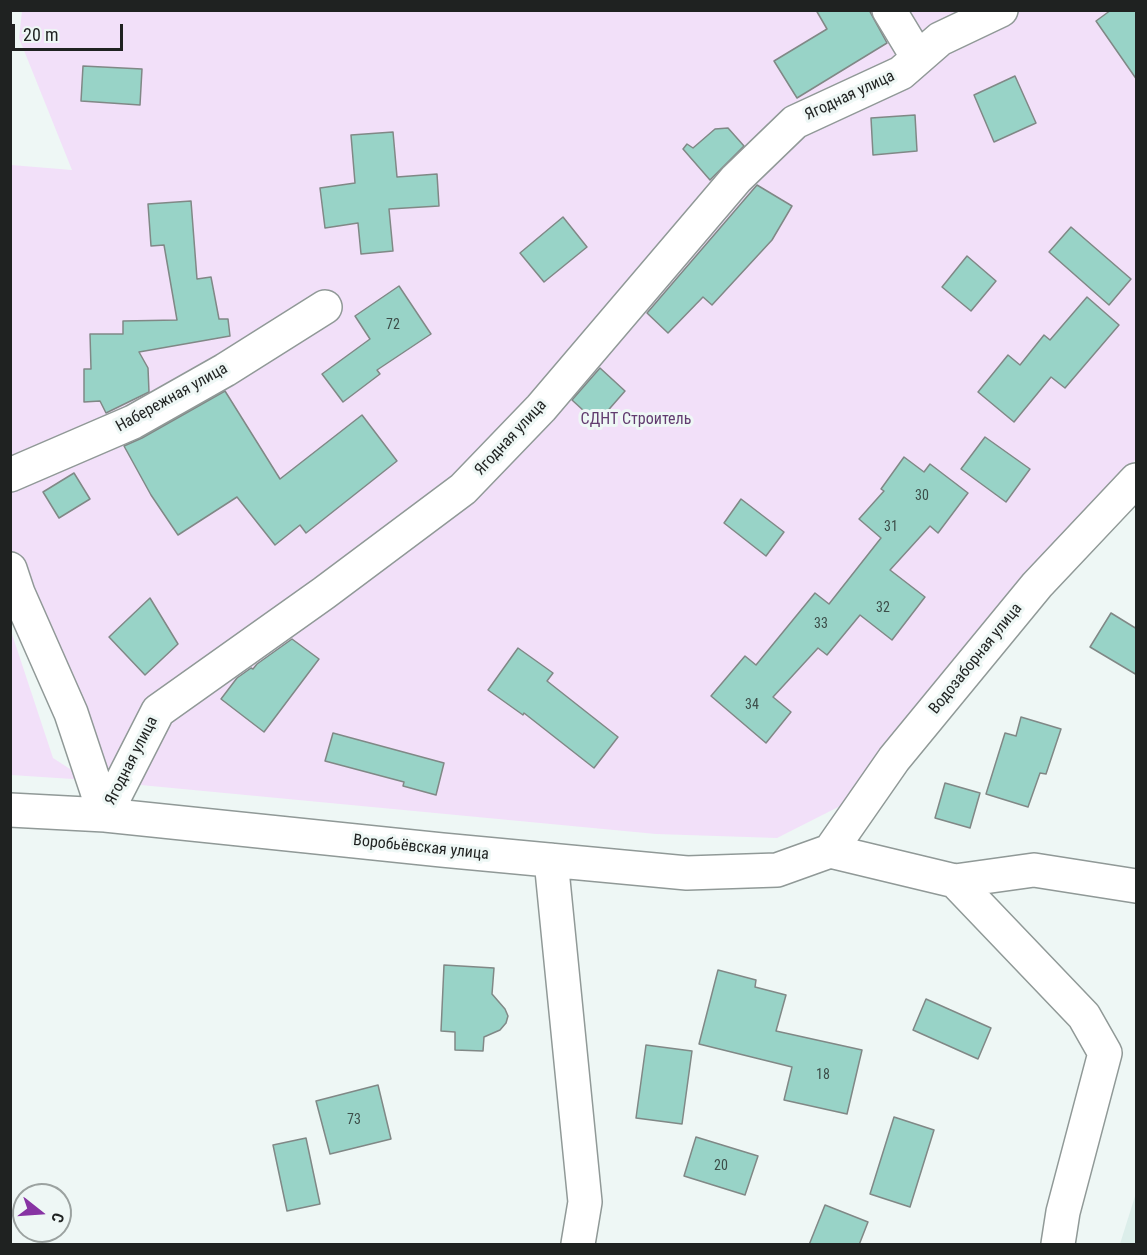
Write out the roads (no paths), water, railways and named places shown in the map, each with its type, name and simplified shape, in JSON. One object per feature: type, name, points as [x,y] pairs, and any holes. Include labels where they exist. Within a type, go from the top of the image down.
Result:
[{"type":"street","points":[[889,10],[918,58]]},
{"type":"street","name":"Ягодная улица","points":[[105,815],[158,711],[324,593],[463,489],[541,408],[736,179],[795,122],[901,73],[940,39],[1001,10]]},
{"type":"street","name":"Набережная улица","points":[[10,475],[133,422],[225,370],[325,307]]},
{"type":"street","name":"Водозаборная улица","points":[[830,851],[894,759],[1037,585],[1137,480]]},
{"type":"street","points":[[10,569],[71,713],[105,815]]},
{"type":"street","name":"Воробьёвская улица","points":[[10,810],[105,815],[551,860],[699,872],[777,870],[830,851]]},
{"type":"street","points":[[830,851],[955,880],[1034,870],[1137,886]]},
{"type":"street","points":[[551,860],[585,1202],[578,1245]]},
{"type":"street","points":[[955,880],[1084,1016],[1105,1053],[1063,1212],[1058,1245]]},
{"type":"park label","name":"СДНТ Строитель","points":[[636,420]]}]
